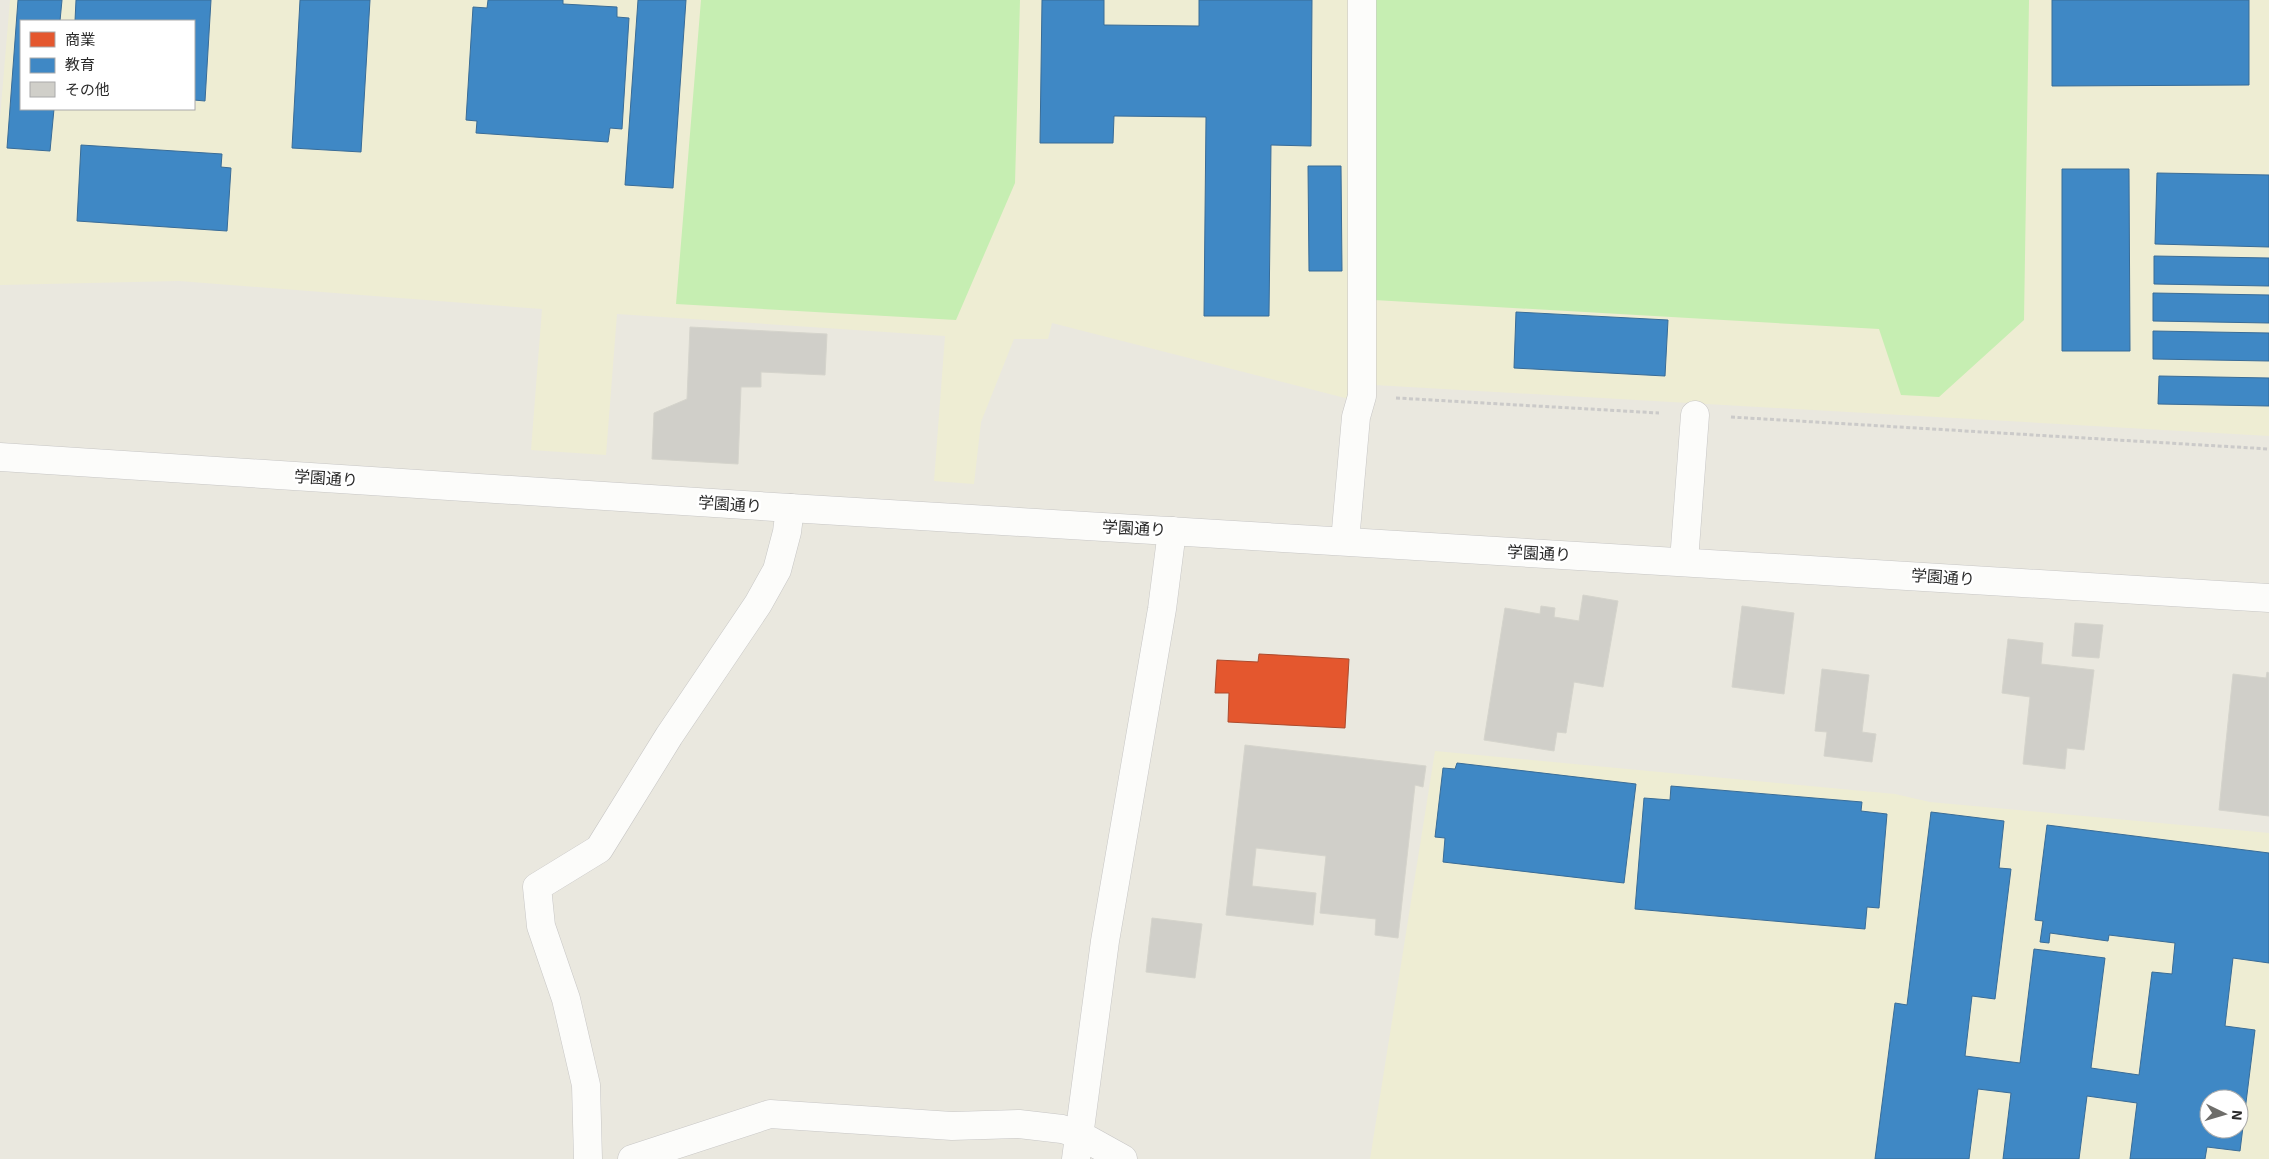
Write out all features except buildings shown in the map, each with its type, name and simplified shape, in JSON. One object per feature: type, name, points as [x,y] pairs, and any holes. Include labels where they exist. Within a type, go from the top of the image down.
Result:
[{"type":"street","points":[[1345,541],[1356,417],[1362,396],[1362,0]]},
{"type":"street","points":[[1684,561],[1695,415]]},
{"type":"street","name":"学園通り","points":[[0,457],[790,508],[2269,598]]},
{"type":"street","points":[[588,1159],[586,1085],[566,1000],[541,926],[537,887],[599,849],[668,736],[758,604],[777,570],[787,532],[790,508]]},
{"type":"street","points":[[1077,1146],[1105,941],[1162,610],[1172,531]]},
{"type":"street","points":[[632,1159],[770,1114],[952,1126],[1019,1124],[1062,1129],[1077,1146],[1124,1159]]},
{"type":"path","points":[[1362,396],[2269,449]]},
{"type":"shaded area","points":[[10,0],[1348,0],[1349,399],[1052,323],[1048,339],[1014,339],[981,422],[974,484],[934,481],[945,336],[617,314],[606,455],[531,450],[542,309],[179,281],[0,285],[0,118]]},
{"type":"shaded area","points":[[1373,0],[2269,0],[2269,436],[1374,385]]},
{"type":"shaded area","points":[[1435,751],[1895,794],[1930,802],[2269,833],[2269,1159],[1370,1159]]},
{"type":"green space","points":[[701,0],[1020,0],[1015,183],[956,320],[676,304]]},
{"type":"green space","points":[[1373,0],[2029,0],[2024,320],[1939,397],[1901,395],[1879,329],[1374,300]]}]
